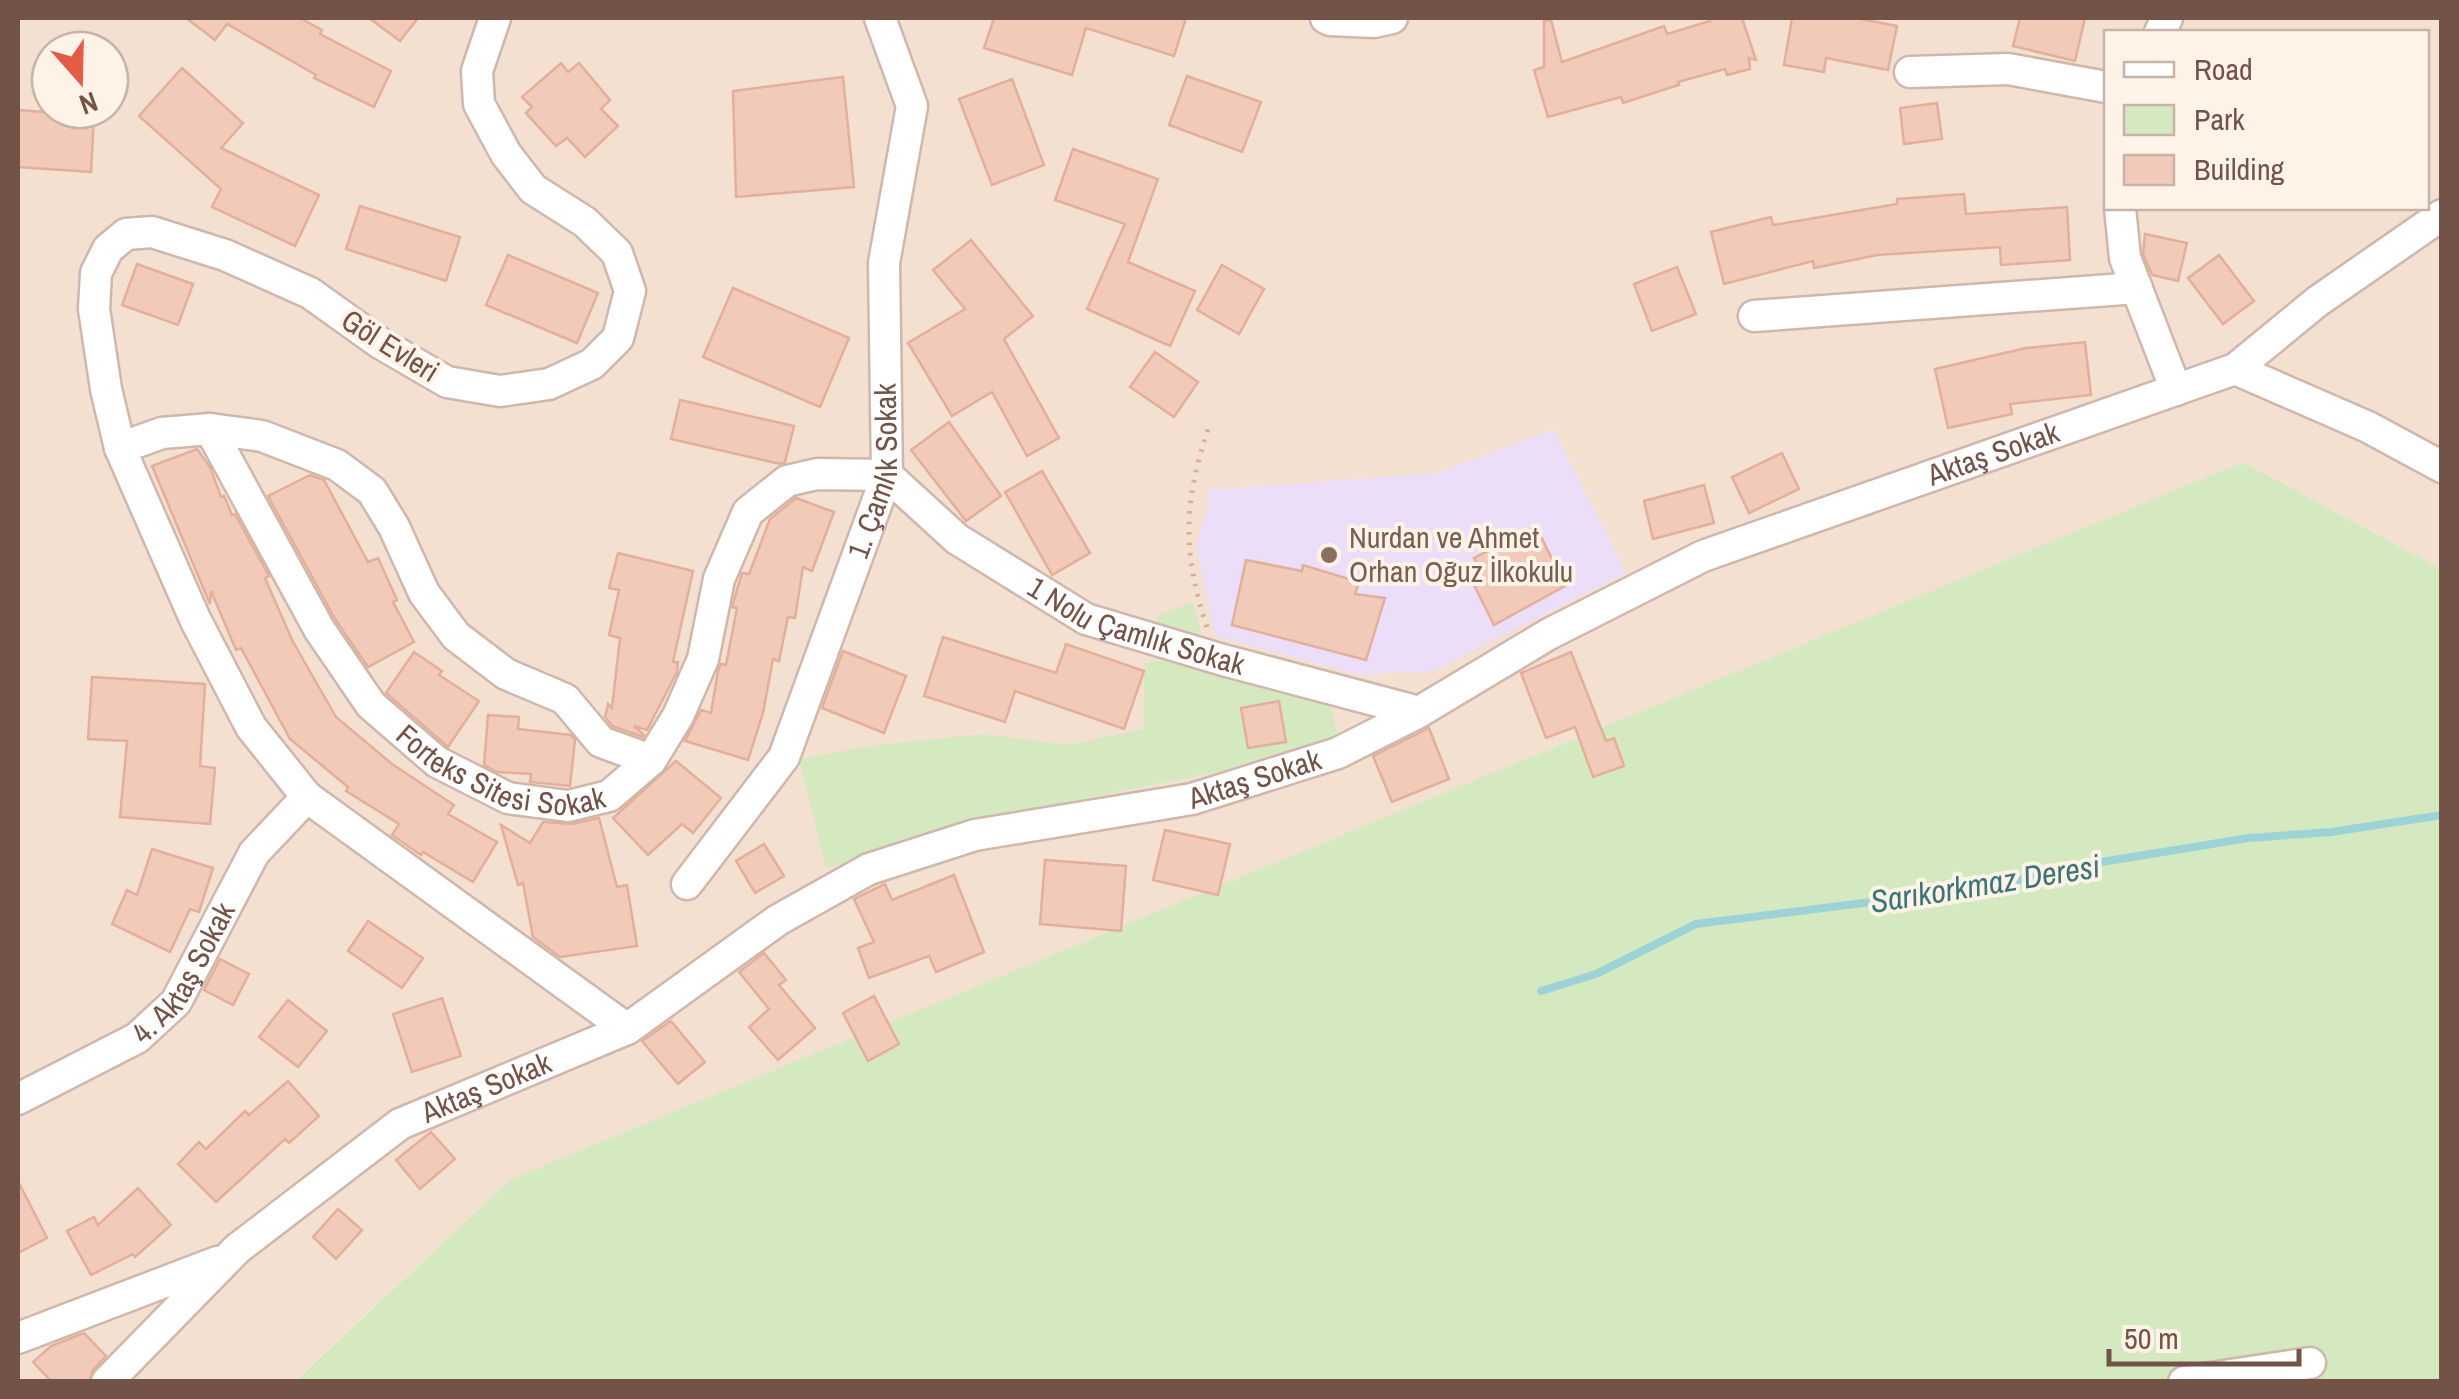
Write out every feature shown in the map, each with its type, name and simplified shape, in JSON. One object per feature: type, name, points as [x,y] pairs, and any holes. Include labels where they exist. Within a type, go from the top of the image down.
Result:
[{"type":"street","name":"Göl Evleri","points":[[120,448],[94,309],[96,273],[108,249],[126,234],[152,232],[226,255],[310,293],[380,344],[447,382],[500,391],[548,384],[592,364],[618,338],[630,292],[616,253],[586,222],[534,189],[506,154],[479,104],[477,71],[495,18]]},
{"type":"street","name":"1. Çamlık Sokak","points":[[687,884],[784,756],[888,476],[884,264],[912,106],[880,18]]},
{"type":"street","points":[[1326,18],[1374,22],[1392,18]]},
{"type":"street","points":[[1910,72],[2008,68],[2104,93]]},
{"type":"street","points":[[2120,210],[2125,258],[2176,390]]},
{"type":"street","name":"Aktaş Sokak","points":[[106,1382],[230,1258],[400,1124],[627,1029],[799,906],[869,869],[975,836],[1192,798],[1338,753],[1420,712],[1549,634],[1702,556],[2235,369],[2318,301],[2442,215]]},
{"type":"street","points":[[1754,316],[2137,288]]},
{"type":"street","points":[[2235,369],[2368,427],[2442,467]]},
{"type":"street","points":[[627,1029],[307,797],[250,727],[195,619],[120,448],[162,433],[210,430],[262,436],[337,465],[372,491],[394,527],[424,593],[456,636],[506,674],[565,699],[600,742],[651,760]]},
{"type":"street","name":"Forteks Sitesi Sokak","points":[[210,430],[319,629],[371,705],[437,762],[508,798],[568,806],[608,796],[651,760],[678,716],[703,659],[719,579],[748,512],[786,481],[818,474],[888,476]]},
{"type":"street","name":"1 Nolu Çamlık Sokak","points":[[888,476],[958,539],[1086,619],[1420,712]]},
{"type":"street","name":"4. Aktaş Sokak","points":[[18,1099],[137,1038],[176,1002],[254,853],[307,797]]},
{"type":"street","points":[[18,1338],[230,1258]]},
{"type":"street","points":[[2184,1382],[2310,1363]]},
{"type":"path","points":[[1210,424],[1198,458],[1187,530],[1192,583],[1210,639]]},
{"type":"shaded area","points":[[18,18],[2441,18],[2441,569],[2243,462],[511,1179],[294,1381],[18,1381]]},
{"type":"shaded area","name":"Nurdan ve Ahmet Orhan Oğuz İlkokulu","points":[[1553,429],[1626,573],[1433,671],[1357,674],[1215,636],[1196,546],[1210,502],[1207,490],[1439,473]]},
{"type":"green space","points":[[2243,462],[2441,569],[2441,1381],[294,1382],[511,1179]]},
{"type":"green space","points":[[1193,602],[1201,634],[1155,622],[1158,615]]},
{"type":"green space","points":[[1174,659],[1330,701],[1338,737],[1217,772],[1017,812],[826,868],[799,759],[877,745],[983,734],[1069,745],[1144,729],[1144,663]]},
{"type":"building","points":[[186,18],[300,18],[322,30],[320,34],[391,71],[374,107],[314,78],[316,75],[227,24],[215,40]]},
{"type":"building","points":[[369,18],[418,18],[400,41]]},
{"type":"building","points":[[994,18],[1186,18],[1174,56],[1086,28],[1072,75],[984,48]]},
{"type":"building","points":[[1710,18],[1742,18],[1756,60],[1749,58],[1750,69],[1727,75],[1725,69],[1623,103],[1621,97],[1548,117],[1534,70],[1544,67],[1544,20],[1551,20],[1562,62],[1664,26],[1667,34]]},
{"type":"building","points":[[1792,18],[1856,18],[1897,26],[1888,70],[1826,58],[1824,72],[1784,65]]},
{"type":"building","points":[[2020,18],[2085,18],[2075,61],[2013,46]]},
{"type":"building","points":[[561,63],[568,72],[579,63],[610,100],[601,109],[618,126],[585,157],[567,138],[556,146],[526,113],[532,107],[522,97]]},
{"type":"building","points":[[182,68],[243,123],[221,148],[319,195],[295,246],[212,207],[221,189],[139,116]]},
{"type":"building","points":[[1187,76],[1261,102],[1242,152],[1169,125]]},
{"type":"building","points":[[843,77],[854,187],[736,197],[733,91]]},
{"type":"building","points":[[1012,79],[1044,165],[992,185],[959,99]]},
{"type":"building","points":[[1937,103],[1942,139],[1904,144],[1900,108]]},
{"type":"building","points":[[18,110],[30,111],[30,130],[93,130],[91,172],[18,167]]},
{"type":"building","points":[[1073,149],[1158,179],[1128,262],[1195,291],[1170,346],[1087,309],[1125,224],[1055,200]]},
{"type":"building","points":[[1964,194],[1966,214],[2067,207],[2070,260],[2001,265],[2000,247],[1877,255],[1814,268],[1813,261],[1724,284],[1711,232],[1771,217],[1773,225],[1897,204],[1897,199]]},
{"type":"building","points":[[360,206],[460,237],[446,281],[346,249]]},
{"type":"building","points":[[2145,234],[2187,243],[2178,281],[2152,275],[2143,254]]},
{"type":"building","points":[[971,240],[1033,316],[1004,339],[1059,438],[1027,456],[992,392],[952,416],[908,343],[965,309],[933,270]]},
{"type":"building","points":[[508,255],[598,293],[577,343],[486,305]]},
{"type":"building","points":[[2219,255],[2254,301],[2223,324],[2188,278]]},
{"type":"building","points":[[137,264],[193,284],[178,325],[122,305]]},
{"type":"building","points":[[1222,265],[1264,289],[1239,334],[1197,310]]},
{"type":"building","points":[[1677,267],[1696,314],[1652,331],[1634,284]]},
{"type":"building","points":[[733,288],[849,338],[820,407],[703,357]]},
{"type":"building","points":[[2085,342],[2091,395],[2010,404],[2012,414],[1948,428],[1935,369],[2026,348]]},
{"type":"building","points":[[1155,352],[1198,382],[1174,417],[1130,387]]},
{"type":"building","points":[[680,400],[794,426],[785,462],[671,439]]},
{"type":"building","points":[[949,422],[1001,496],[966,521],[911,450]]},
{"type":"building","points":[[197,449],[269,576],[265,578],[292,640],[336,717],[392,764],[454,805],[448,814],[497,842],[473,882],[392,835],[399,824],[346,791],[348,787],[290,739],[241,648],[236,650],[211,591],[210,604],[152,466]]},
{"type":"building","points":[[1782,453],[1799,489],[1749,513],[1732,477]]},
{"type":"building","points":[[1042,471],[1090,553],[1052,575],[1005,492]]},
{"type":"building","points":[[310,475],[324,480],[368,562],[378,558],[397,600],[393,602],[414,642],[368,667],[335,619],[268,496]]},
{"type":"building","points":[[1704,485],[1714,523],[1653,539],[1644,501]]},
{"type":"building","points":[[796,498],[834,512],[812,571],[803,567],[795,618],[788,617],[779,661],[773,659],[763,713],[748,760],[685,741],[701,710],[711,713],[718,671],[721,664],[726,665],[737,608],[732,607],[742,573],[749,574],[770,519]]},
{"type":"building","points":[[1536,526],[1565,586],[1494,625],[1471,579],[1482,573],[1474,558]]},
{"type":"building","points":[[618,553],[693,571],[673,662],[678,662],[677,672],[647,730],[634,726],[643,737],[612,726],[605,717],[608,704],[612,708],[620,638],[609,635],[619,590],[609,588]]},
{"type":"building","points":[[1246,560],[1302,571],[1303,565],[1359,582],[1355,594],[1385,598],[1366,660],[1232,625]]},
{"type":"building","points":[[943,637],[1056,673],[1066,644],[1144,671],[1124,729],[1015,691],[1005,722],[924,696]]},
{"type":"building","points":[[843,651],[906,676],[884,733],[822,708]]},
{"type":"building","points":[[414,652],[442,671],[439,675],[479,701],[448,747],[386,693]]},
{"type":"building","points":[[1571,652],[1606,741],[1614,738],[1624,766],[1593,777],[1575,727],[1546,738],[1521,673]]},
{"type":"building","points":[[92,677],[205,684],[200,766],[215,768],[210,824],[120,817],[127,741],[88,739]]},
{"type":"building","points":[[1279,701],[1286,742],[1248,748],[1241,708]]},
{"type":"building","points":[[488,715],[519,717],[518,729],[571,735],[575,740],[570,786],[530,782],[531,774],[497,772],[484,765]]},
{"type":"building","points":[[1429,728],[1449,779],[1392,802],[1373,756]]},
{"type":"building","points":[[676,761],[721,798],[693,833],[682,824],[648,855],[613,818]]},
{"type":"building","points":[[599,818],[617,887],[627,885],[637,946],[560,957],[533,937],[523,883],[518,885],[501,825],[530,843],[543,822],[572,824]]},
{"type":"building","points":[[1165,830],[1230,844],[1218,895],[1153,880]]},
{"type":"building","points":[[764,844],[784,876],[755,893],[736,861]]},
{"type":"building","points":[[152,849],[213,868],[199,912],[190,909],[170,952],[112,924],[127,890],[137,895]]},
{"type":"building","points":[[1045,860],[1126,866],[1121,931],[1040,924]]},
{"type":"building","points":[[954,875],[984,952],[936,972],[929,956],[869,978],[858,948],[874,942],[854,899],[885,884],[892,900]]},
{"type":"building","points":[[368,921],[423,958],[402,988],[348,951]]},
{"type":"building","points":[[764,953],[786,980],[779,985],[815,1028],[778,1060],[749,1027],[769,1009],[739,972]]},
{"type":"building","points":[[220,959],[249,974],[233,1005],[204,990]]},
{"type":"building","points":[[874,996],[899,1044],[868,1061],[843,1013]]},
{"type":"building","points":[[442,998],[461,1056],[412,1072],[393,1014]]},
{"type":"building","points":[[288,1000],[327,1031],[298,1067],[259,1037]]},
{"type":"building","points":[[671,1021],[705,1062],[678,1084],[642,1041]]},
{"type":"building","points":[[288,1081],[319,1116],[289,1143],[285,1139],[216,1202],[178,1164],[199,1142],[206,1149],[245,1111],[249,1115]]},
{"type":"building","points":[[431,1132],[455,1159],[420,1189],[396,1160]]},
{"type":"building","points":[[18,1181],[47,1238],[18,1253]]},
{"type":"building","points":[[138,1188],[171,1225],[135,1257],[133,1254],[91,1275],[67,1231],[94,1217],[98,1225]]},
{"type":"building","points":[[338,1209],[362,1230],[336,1259],[313,1237]]},
{"type":"building","points":[[84,1333],[106,1356],[93,1370],[89,1382],[52,1382],[33,1362],[51,1346]]},
{"type":"waterway","name":"Sarıkorkmaz Deresi","points":[[1541,991],[1596,974],[1696,924],[1982,888],[2095,863],[2249,838],[2331,832],[2442,815]]},
{"type":"place","name":"Nurdan ve Ahmet Orhan Oğuz İlkokulu","points":[[1329,555]]}]
